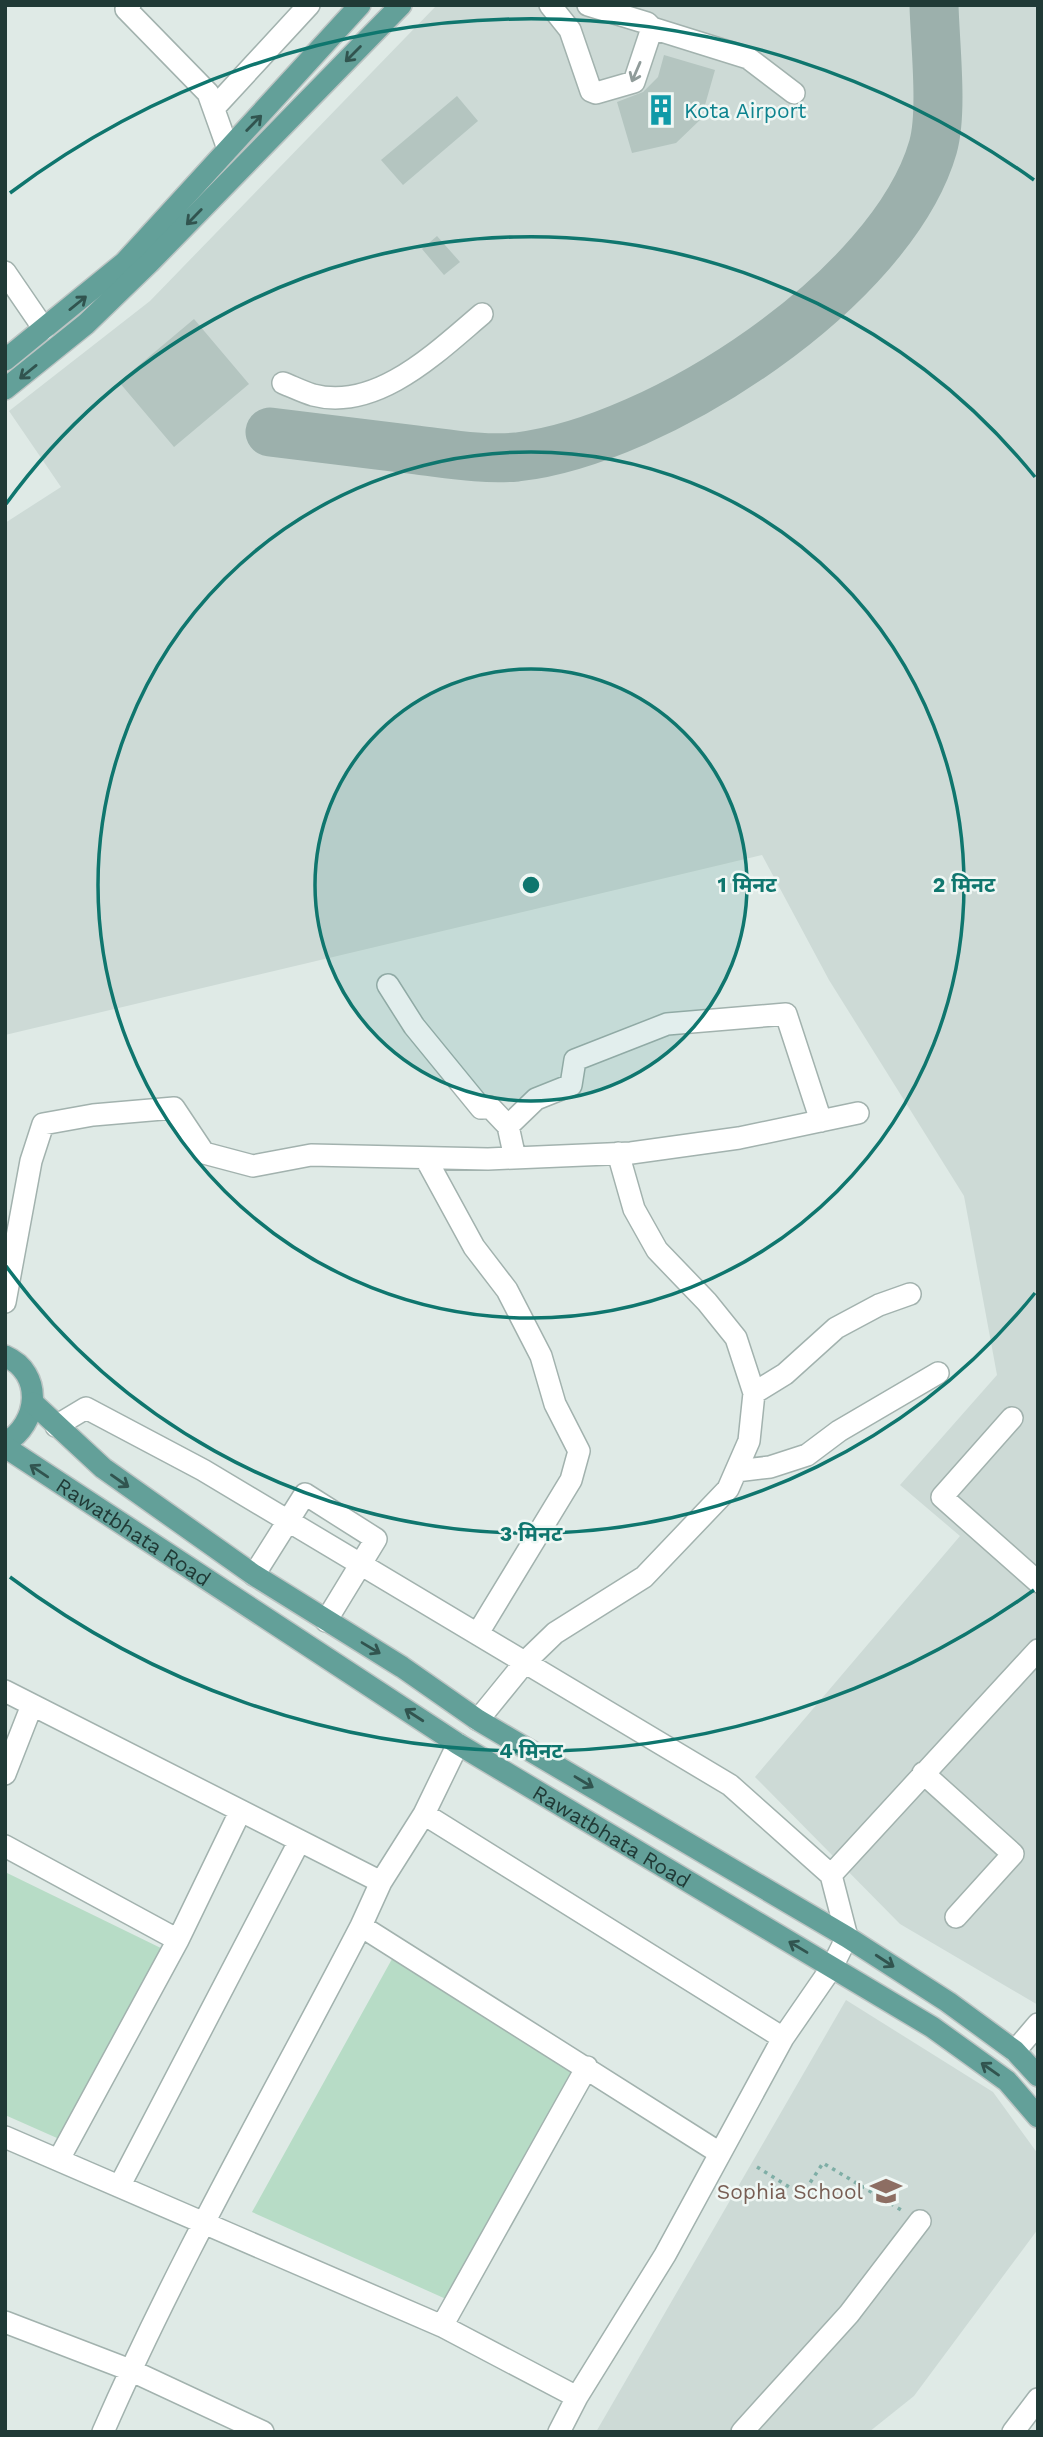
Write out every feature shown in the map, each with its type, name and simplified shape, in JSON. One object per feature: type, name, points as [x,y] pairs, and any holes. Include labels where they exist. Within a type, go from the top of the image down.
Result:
[{"type":"main road","points":[[5,360],[124,263],[360,5]]},
{"type":"main road","points":[[5,389],[86,324],[401,5]]},
{"type":"main road","points":[[5,1356],[23,1370],[33,1393],[26,1426],[5,1445]]},
{"type":"main road","name":"Rawatbhata Road","points":[[33,1403],[103,1468],[254,1575],[402,1667],[478,1720],[847,1937],[948,2002],[1015,2051],[1038,2077]]},
{"type":"main road","name":"Rawatbhata Road","points":[[5,1445],[458,1744],[932,2027],[1007,2081],[1038,2117]]},
{"type":"street","points":[[130,5],[126,9],[208,93],[228,149]]},
{"type":"street","points":[[214,108],[309,5]]},
{"type":"street","points":[[550,5],[570,30],[588,85],[596,93],[634,82],[652,29]]},
{"type":"street","points":[[587,5],[648,23],[652,29],[748,58],[794,93]]},
{"type":"street","points":[[5,272],[44,329]]},
{"type":"street","points":[[283,383],[313,395],[333,398],[385,385],[429,358],[482,314]]},
{"type":"street","points":[[388,985],[414,1026],[481,1108],[490,1107],[508,1126],[515,1158]]},
{"type":"street","points":[[508,1126],[536,1099],[571,1086],[575,1060],[667,1024],[786,1014],[821,1121]]},
{"type":"street","points":[[5,1302],[30,1161],[43,1124],[93,1115],[174,1108],[204,1153],[253,1166],[311,1155],[515,1158],[618,1153],[739,1138],[858,1113]]},
{"type":"street","points":[[478,1720],[526,1661],[555,1633],[644,1577],[728,1489],[748,1441],[754,1393],[736,1338],[707,1302],[657,1250],[634,1209],[618,1153]]},
{"type":"street","points":[[426,1158],[474,1247],[513,1301],[541,1356],[555,1404],[579,1451],[571,1480],[478,1633]]},
{"type":"street","points":[[754,1393],[785,1374],[836,1328],[879,1305],[910,1294]]},
{"type":"street","points":[[736,1471],[770,1467],[807,1455],[838,1432],[938,1373]]},
{"type":"street","points":[[56,1426],[86,1408],[203,1470],[730,1785],[831,1875],[847,1937],[832,1967],[783,2038],[718,2152],[664,2255],[577,2397],[559,2432]]},
{"type":"street","points":[[1012,1418],[942,1497],[1038,1582]]},
{"type":"street","points":[[254,1575],[305,1494],[376,1539],[326,1621]]},
{"type":"street","points":[[831,1875],[1038,1650]]},
{"type":"street","points":[[5,1691],[381,1882]]},
{"type":"street","points":[[5,1774],[32,1705]]},
{"type":"street","points":[[103,2432],[130,2370],[204,2222],[361,1926],[381,1882],[424,1814],[458,1744]]},
{"type":"street","points":[[923,1773],[1013,1853],[956,1917]]},
{"type":"street","points":[[59,2159],[178,1940],[240,1812]]},
{"type":"street","points":[[424,1814],[783,2038]]},
{"type":"street","points":[[120,2185],[299,1842]]},
{"type":"street","points":[[5,1846],[178,1940]]},
{"type":"street","points":[[361,1926],[718,2152]]},
{"type":"street","points":[[1015,2051],[1038,2024]]},
{"type":"street","points":[[442,2326],[587,2067]]},
{"type":"street","points":[[5,2137],[442,2326],[577,2397]]},
{"type":"street","points":[[742,2432],[849,2314],[920,2221]]},
{"type":"street","points":[[5,2322],[130,2370],[264,2432]]},
{"type":"street","points":[[1013,2432],[1038,2399]]},
{"type":"path","points":[[757,2167],[802,2195],[823,2163],[920,2221]]},
{"type":"shaded area","name":"Kota Airport","points":[[437,5],[1038,5],[1038,2005],[900,1924],[755,1777],[960,1536],[900,1485],[997,1375],[964,1196],[829,980],[762,855],[5,1035],[5,523],[61,487],[9,411],[150,301]]},
{"type":"shaded area","name":"Sophia School","points":[[846,2000],[993,2092],[1038,2154],[1038,2229],[914,2396],[869,2432],[596,2432]]},
{"type":"green space","points":[[5,1872],[169,1952],[66,2142],[5,2115]]},
{"type":"green space","points":[[392,1959],[577,2068],[446,2299],[252,2212]]},
{"type":"building","name":"Kota Airport","points":[[664,55],[715,70],[701,119],[676,143],[632,153],[617,102],[643,92],[658,77]]},
{"type":"building","points":[[457,96],[478,121],[403,185],[381,160]]},
{"type":"building","points":[[437,236],[460,262],[444,275],[422,249]]},
{"type":"building","points":[[194,319],[249,384],[174,447],[119,382]]},
{"type":"taxiway","points":[[270,432],[467,456],[517,457],[574,445],[636,422],[700,389],[762,349],[821,303],[871,253],[909,200],[933,147],[936,132],[938,97],[934,5]]},
{"type":"place","name":"Kota Airport","points":[[661,110]]},
{"type":"place","name":"Sophia School","points":[[886,2191]]}]
